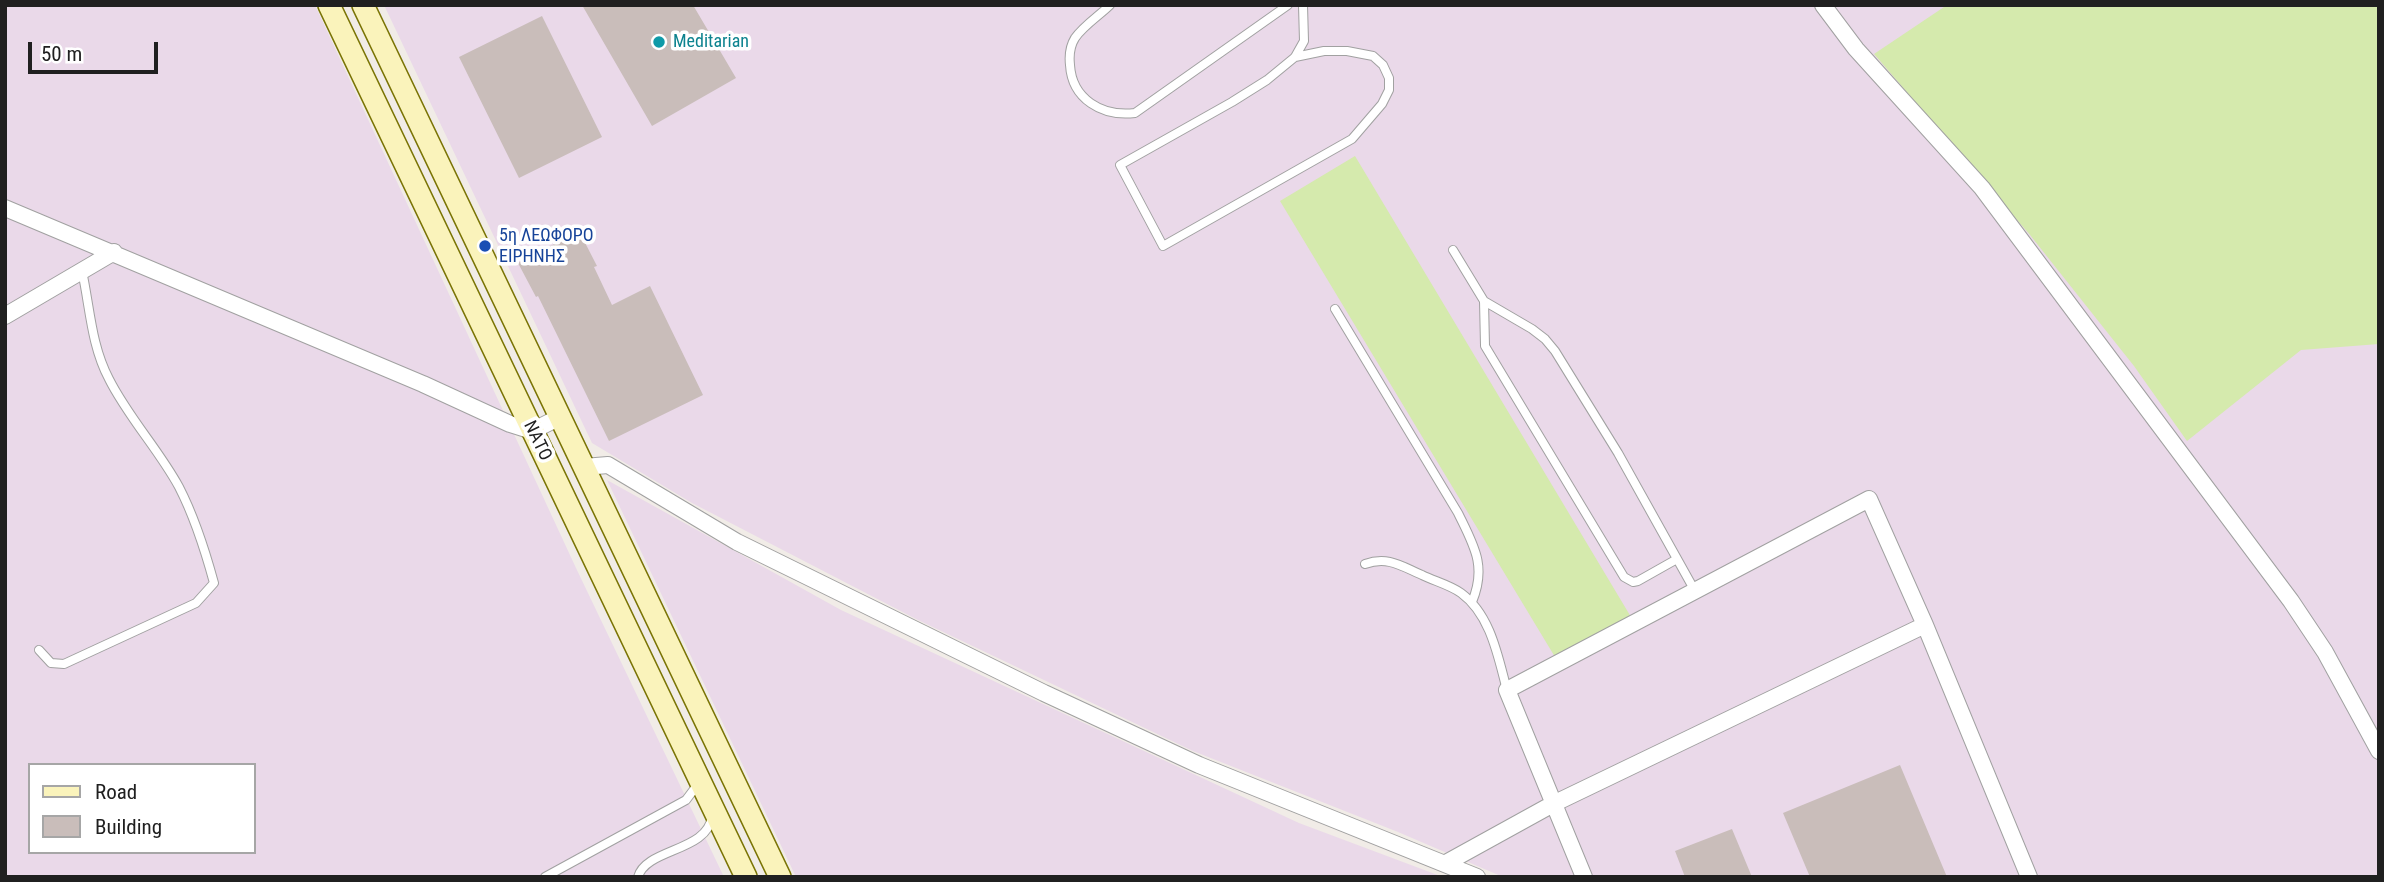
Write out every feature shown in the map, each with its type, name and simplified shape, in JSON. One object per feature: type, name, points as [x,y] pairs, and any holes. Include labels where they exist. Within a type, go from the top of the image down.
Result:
[{"type":"main road","name":"ΝΑΤΟ","points":[[328,5],[746,877]]},
{"type":"main road","name":"ΝΑΤΟ","points":[[363,5],[780,877]]},
{"type":"street","points":[[1823,5],[1856,49],[1982,188],[2054,282],[2291,601],[2325,652],[2379,751]]},
{"type":"street","points":[[5,208],[423,384],[510,424],[532,431],[560,417]]},
{"type":"street","points":[[5,316],[114,252]]},
{"type":"street","points":[[584,467],[608,465],[737,542],[1044,693],[1199,765],[1477,877]]},
{"type":"street","points":[[1584,877],[1507,690],[1869,499],[1925,625],[2029,877]]},
{"type":"street","points":[[1446,863],[1553,804],[1925,625]]},
{"type":"lane","points":[[1111,5],[1075,38],[1069,59],[1070,69],[1084,98],[1102,110],[1124,114],[1135,113],[1288,5]]},
{"type":"lane","points":[[1296,57],[1324,51],[1347,51],[1373,57],[1383,65],[1389,78],[1390,90],[1382,104],[1352,139],[1163,246],[1120,165],[1232,102],[1267,80],[1296,57],[1304,41],[1303,5]]},
{"type":"lane","points":[[1453,250],[1484,301],[1532,329],[1555,351],[1618,453],[1695,591]]},
{"type":"lane","points":[[39,650],[51,663],[64,664],[196,603],[214,583],[203,542],[178,487],[109,379],[92,338],[90,306],[82,271]]},
{"type":"lane","points":[[1484,301],[1485,346],[1623,577],[1633,582],[1638,581],[1677,559]]},
{"type":"lane","points":[[1335,309],[1458,513],[1471,540],[1479,562],[1479,584],[1472,602]]},
{"type":"lane","points":[[1365,564],[1377,560],[1393,561],[1459,592],[1472,602],[1496,649],[1507,690]]},
{"type":"lane","points":[[545,877],[686,800],[700,782]]},
{"type":"lane","points":[[638,877],[640,869],[652,860],[695,839],[712,822],[713,809]]},
{"type":"shaded area","points":[[5,5],[315,5],[576,568],[724,877],[5,877]]},
{"type":"shaded area","points":[[384,5],[2379,5],[2379,877],[1503,877],[1398,832],[1193,751],[918,620],[692,503],[592,443]]},
{"type":"shaded area","points":[[607,480],[841,610],[1299,823],[1443,877],[796,877]]},
{"type":"green space","points":[[1947,5],[2379,5],[2379,344],[2301,350],[2187,441],[2134,366],[2030,235],[1874,54]]},
{"type":"green space","points":[[1355,156],[1631,617],[1555,657],[1280,201]]},
{"type":"building","name":"Meditarian","points":[[582,5],[693,5],[736,78],[652,126]]},
{"type":"building","points":[[542,16],[602,137],[519,178],[459,57]]},
{"type":"building","points":[[579,231],[597,266],[594,267],[612,305],[650,286],[703,395],[609,441],[538,296],[536,297],[518,263]]},
{"type":"building","points":[[1900,765],[1947,877],[1810,877],[1783,813]]},
{"type":"building","points":[[1732,829],[1752,877],[1685,877],[1675,851]]},
{"type":"place","name":"Meditarian","points":[[659,42]]},
{"type":"place","name":"5η ΛΕΩΦΟΡΟ ΕΙΡΗΝΗΣ","points":[[485,246]]}]
